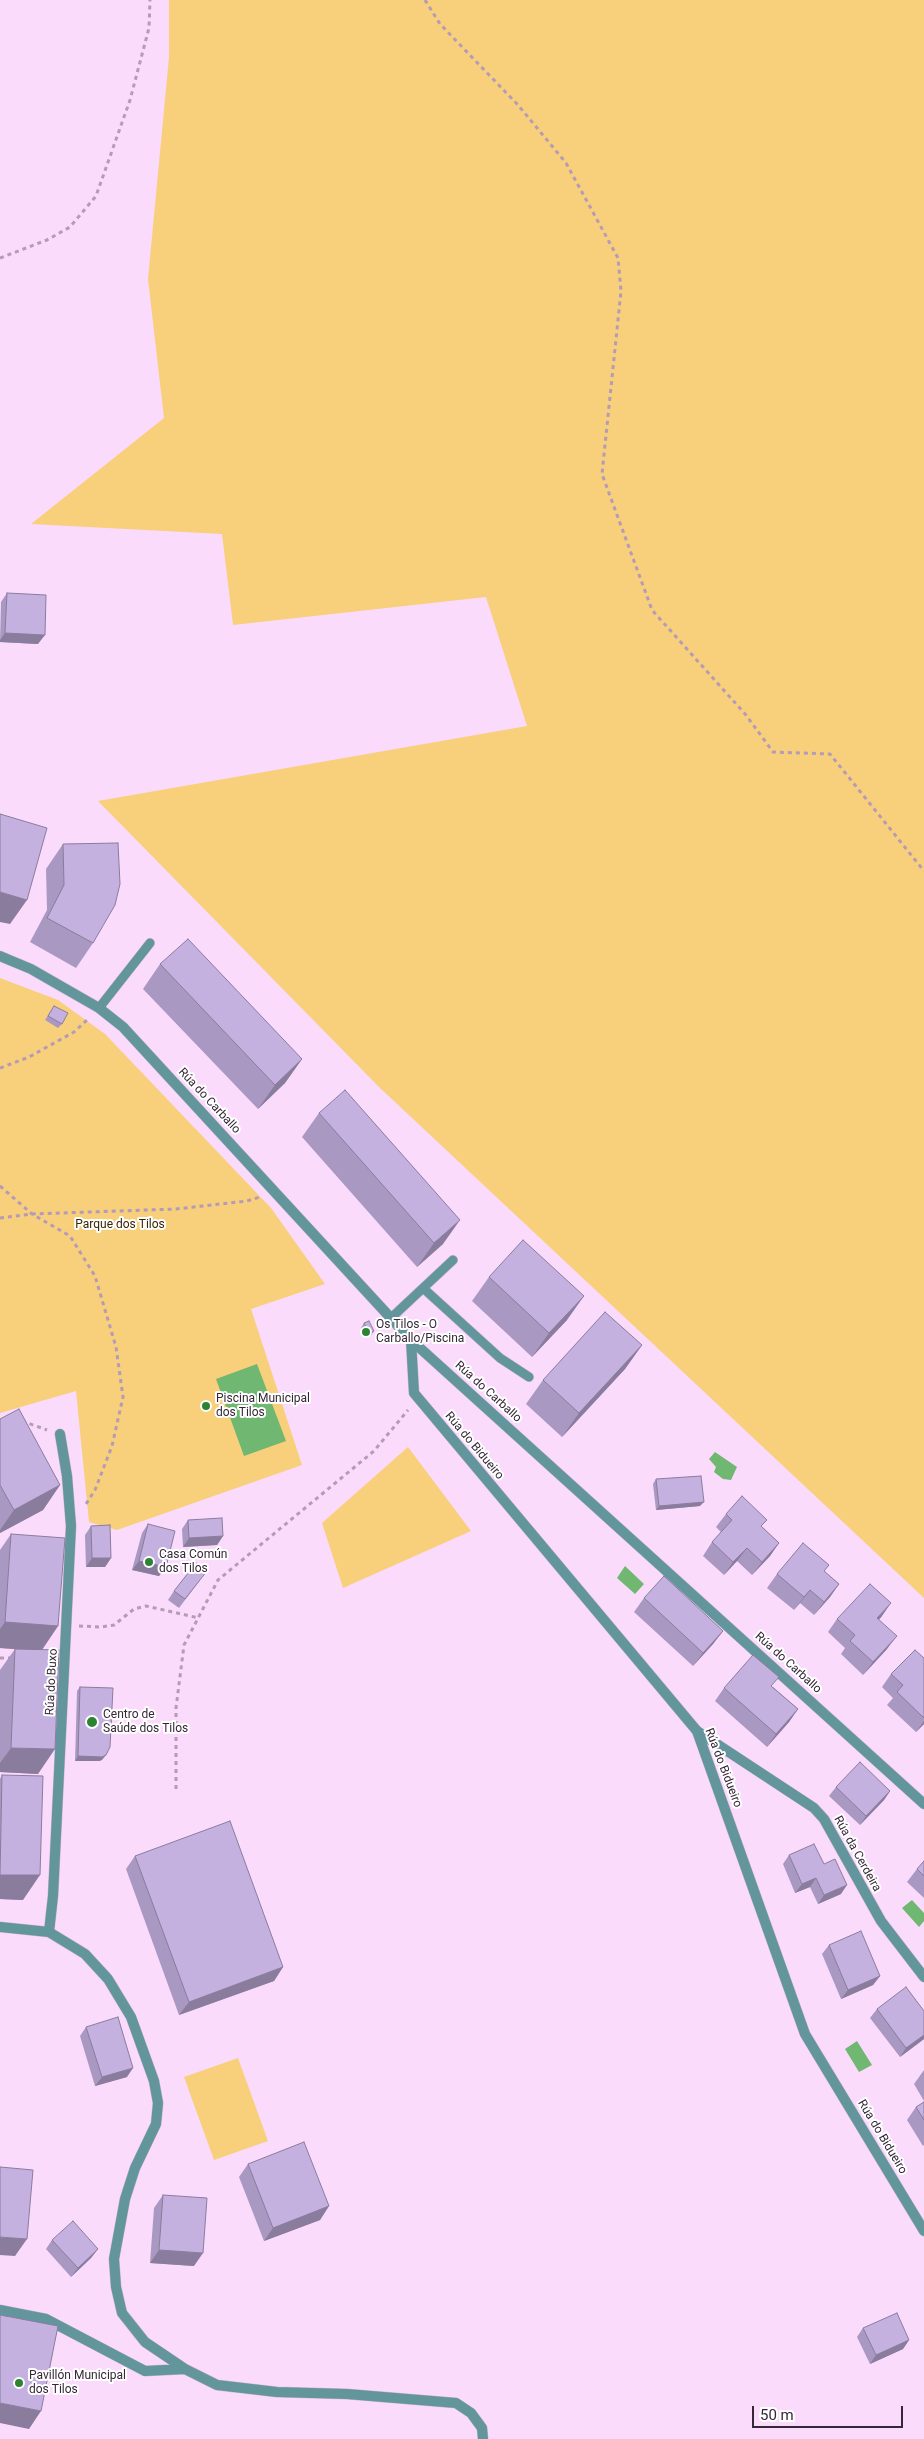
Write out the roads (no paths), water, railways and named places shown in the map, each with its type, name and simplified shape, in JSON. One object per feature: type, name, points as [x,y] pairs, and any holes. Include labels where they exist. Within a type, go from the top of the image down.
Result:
[{"type":"street","name":"Rúa do Carballo","points":[[0,956],[31,969],[99,1008],[123,1027],[411,1340],[924,1804]]},
{"type":"street","name":"Rúa do Bidueiro","points":[[411,1340],[414,1393],[697,1731],[805,2034],[924,2231]]},
{"type":"street","name":"Rúa do Buxo","points":[[49,1932],[53,1896],[72,1526],[67,1476],[60,1434]]},
{"type":"street","name":"Rúa da Cerdeira","points":[[697,1731],[814,1808],[824,1819],[881,1921],[924,1977]]},
{"type":"street","points":[[0,1927],[49,1932],[85,1954],[108,1979],[131,2017],[154,2081],[158,2103],[156,2124],[135,2168],[125,2199],[114,2259],[116,2288],[122,2314],[145,2342],[185,2369],[217,2385],[277,2392],[347,2394],[456,2403],[471,2413],[482,2428],[483,2439]]},
{"type":"street","points":[[0,2310],[46,2320],[145,2371],[185,2369]]},
{"type":"lane","points":[[99,1008],[150,943]]},
{"type":"lane","points":[[391,1318],[453,1260]]},
{"type":"lane","points":[[423,1288],[500,1358],[529,1377]]},
{"type":"place","name":"Os Tilos - O Carballo/Piscina","points":[[366,1332]]},
{"type":"place","name":"Piscina Municipal dos Tilos","points":[[206,1406]]},
{"type":"place","name":"Casa Común dos Tilos","points":[[149,1562]]},
{"type":"place","name":"Centro de Saúde dos Tilos","points":[[92,1722]]},
{"type":"place","name":"Pavillón Municipal dos Tilos","points":[[19,2383]]},
{"type":"park label","name":"Parque dos Tilos","points":[[120,1225]]}]
